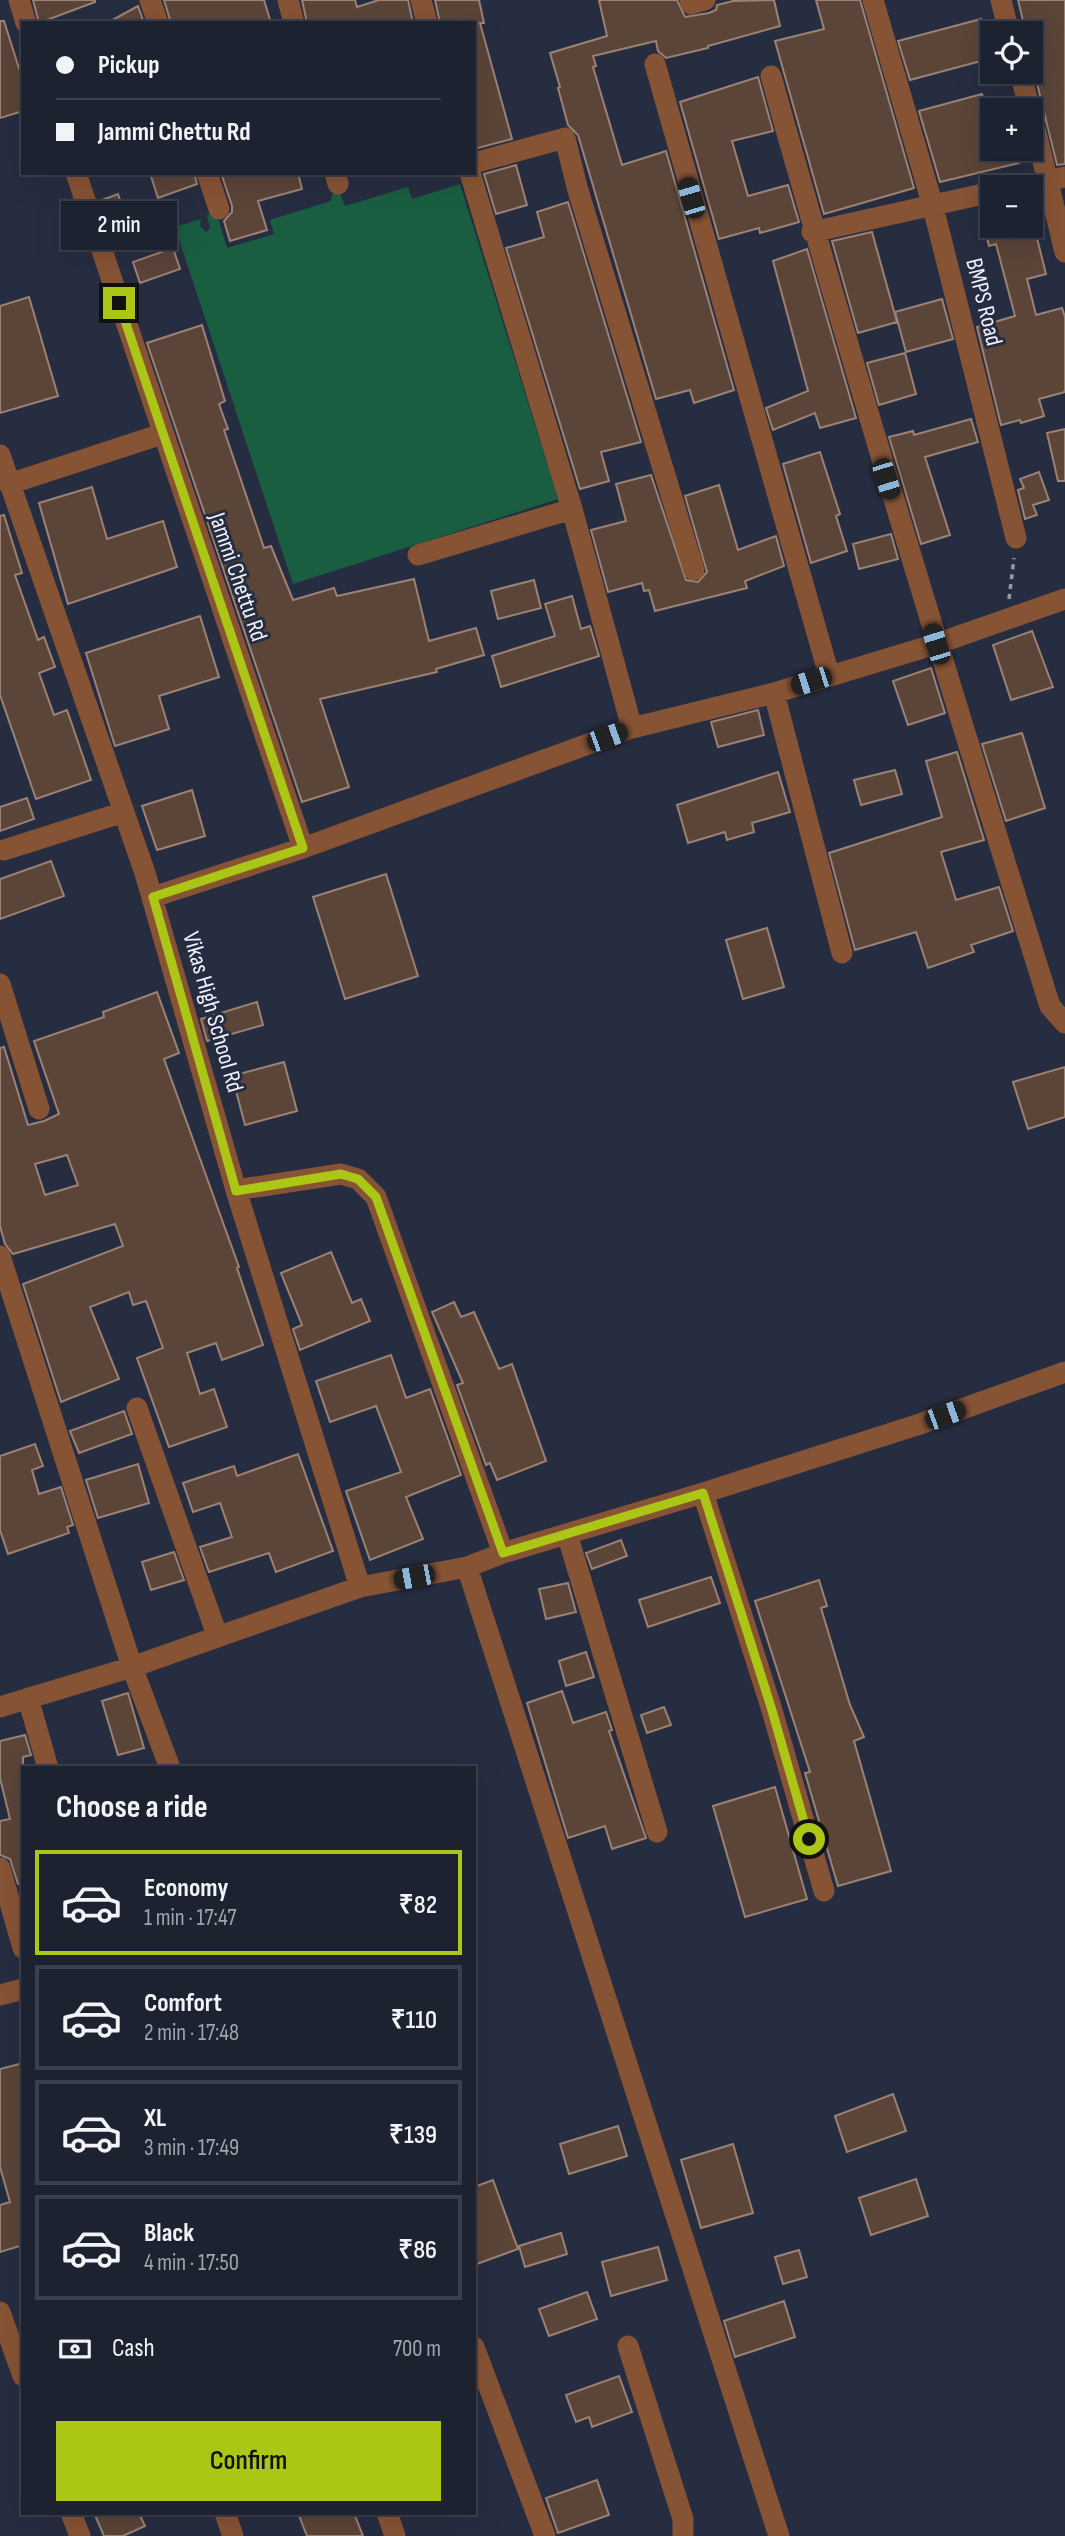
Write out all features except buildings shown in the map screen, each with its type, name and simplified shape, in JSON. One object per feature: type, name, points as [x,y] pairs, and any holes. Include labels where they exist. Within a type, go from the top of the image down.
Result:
[{"type":"street","points":[[19,0],[25,21]]},
{"type":"street","points":[[150,0],[157,21]]},
{"type":"street","points":[[288,0],[293,21]]},
{"type":"street","points":[[421,0],[426,21]]},
{"type":"street","points":[[690,0],[691,4],[705,0]]},
{"type":"street","name":"BMPS Road","points":[[873,0],[932,203],[1016,538]]},
{"type":"street","points":[[1001,0],[1006,21]]},
{"type":"street","points":[[655,64],[829,675]]},
{"type":"street","points":[[771,76],[813,232],[936,644],[1050,1006],[1065,1023]]},
{"type":"street","points":[[476,162],[565,138],[577,187],[694,570]]},
{"type":"street","points":[[1043,144],[1057,179],[1065,252]]},
{"type":"street","name":"Jammi Chettu Rd","points":[[77,175],[303,848]]},
{"type":"street","points":[[208,175],[219,209]]},
{"type":"street","points":[[471,175],[572,509],[632,728]]},
{"type":"street","points":[[813,232],[980,194]]},
{"type":"street","points":[[9,484],[162,434]]},
{"type":"street","name":"Vikas High School Rd","points":[[0,455],[153,897],[236,1191],[360,1587]]},
{"type":"street","points":[[418,555],[572,509]]},
{"type":"street","points":[[153,897],[303,848],[632,728],[774,693],[936,644],[1065,598]]},
{"type":"street","points":[[774,693],[842,953]]},
{"type":"street","points":[[4,850],[124,812]]},
{"type":"street","points":[[0,984],[39,1109]]},
{"type":"street","points":[[236,1191],[341,1174],[358,1179],[376,1197],[503,1553]]},
{"type":"street","points":[[0,1256],[132,1667],[169,1766]]},
{"type":"street","points":[[0,1707],[132,1667],[360,1587],[467,1567],[503,1553],[703,1493],[920,1423],[1065,1372]]},
{"type":"street","points":[[137,1408],[217,1635]]},
{"type":"street","points":[[703,1493],[771,1707],[824,1891]]},
{"type":"street","points":[[567,1534],[657,1832]]},
{"type":"street","points":[[467,1567],[779,2536]]},
{"type":"street","points":[[28,1698],[47,1766]]},
{"type":"street","points":[[0,1868],[21,1941]]},
{"type":"street","points":[[0,1996],[21,1990]]},
{"type":"street","points":[[0,2312],[21,2370]]},
{"type":"street","points":[[628,2346],[683,2519],[683,2536]]},
{"type":"street","points":[[476,2352],[545,2536]]},
{"type":"street","points":[[72,2515],[80,2536]]},
{"type":"street","points":[[226,2515],[233,2536]]},
{"type":"street","points":[[388,2515],[395,2536]]},
{"type":"path","points":[[1007,619],[1016,538]]},
{"type":"green space","points":[[460,184],[558,499],[293,584],[175,227],[201,219],[200,226],[206,232],[210,228],[207,215],[216,212],[227,248],[274,234],[270,220],[331,201],[332,194],[339,191],[345,206],[408,187],[412,199]]},
{"type":"route","points":[[119,303],[303,848],[153,897],[236,1191],[307,1177],[341,1174],[358,1179],[376,1197],[386,1218],[503,1553],[703,1493],[771,1707],[809,1839]]}]
